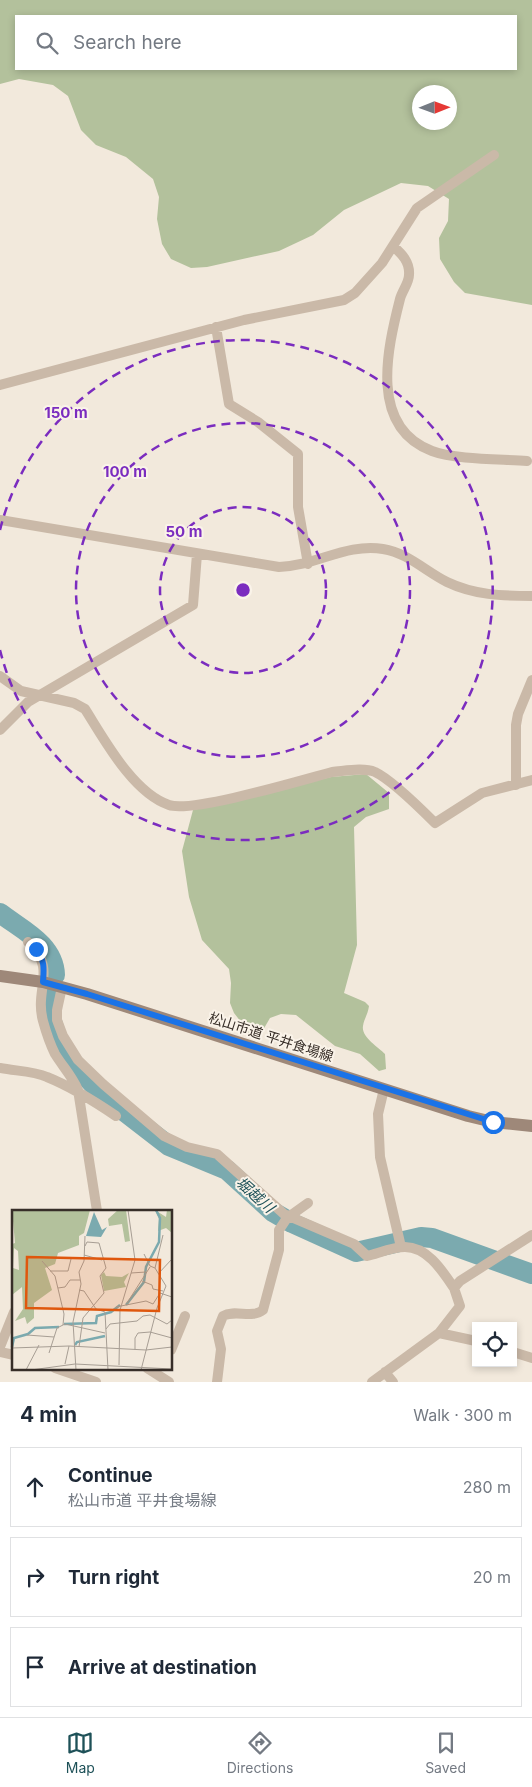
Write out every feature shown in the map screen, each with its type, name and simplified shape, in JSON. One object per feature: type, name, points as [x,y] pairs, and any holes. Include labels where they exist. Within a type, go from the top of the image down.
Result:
[{"type":"street","points":[[0,385],[244,320],[344,300],[355,293],[394,246],[417,208],[431,196],[494,155]]},
{"type":"street","points":[[394,246],[405,257],[409,275],[400,300],[388,363],[388,397],[391,410],[400,426],[421,445],[443,454],[527,461]]},
{"type":"street","points":[[216,328],[229,404],[258,422],[298,454],[298,507],[308,564]]},
{"type":"street","points":[[0,520],[261,566],[294,567],[348,550],[372,547],[385,549],[411,558],[458,587],[490,595],[532,596]]},
{"type":"street","points":[[0,730],[18,710],[193,606],[196,554]]},
{"type":"street","points":[[0,676],[21,691],[74,703],[85,708],[127,773],[162,802],[170,806],[198,805],[332,772],[353,770],[375,772],[409,798],[435,823],[482,793],[532,780]]},
{"type":"street","points":[[516,785],[516,725],[532,680]]},
{"type":"street","points":[[28,942],[41,955],[44,965],[42,1019],[55,1054],[72,1076],[78,1090],[97,1210]]},
{"type":"street","name":"松山市道 平井食場線","points":[[0,976],[43,982],[62,987],[493,1122],[532,1126]]},
{"type":"street","points":[[62,987],[57,1010],[63,1036],[78,1060],[102,1084],[164,1136],[187,1147],[217,1154],[286,1220],[363,1251],[367,1256],[400,1243],[414,1248],[438,1265],[454,1288],[460,1306],[439,1333],[372,1382]]},
{"type":"street","points":[[0,1068],[46,1076],[91,1096],[116,1116]]},
{"type":"street","points":[[91,1096],[102,1084]]},
{"type":"street","points":[[384,1089],[378,1114],[380,1156],[400,1243]]},
{"type":"street","points":[[217,1382],[221,1349],[217,1332],[222,1319],[229,1314],[256,1314],[263,1310],[280,1250],[279,1230],[286,1220],[308,1203]]},
{"type":"street","points":[[454,1288],[460,1281],[532,1235]]},
{"type":"street","points":[[172,1348],[185,1316]]},
{"type":"street","points":[[0,1347],[12,1317]]},
{"type":"street","points":[[439,1333],[472,1340]]},
{"type":"street","points":[[517,1353],[532,1358]]},
{"type":"street","points":[[61,1382],[60,1370],[96,1382]]},
{"type":"street","points":[[151,1370],[164,1376]]},
{"type":"street","points":[[385,1372],[393,1382]]},
{"type":"green space","points":[[0,0],[532,0],[532,305],[465,293],[454,282],[440,259],[439,238],[448,221],[449,199],[428,186],[401,183],[344,210],[313,235],[279,251],[207,267],[191,268],[171,259],[162,244],[157,219],[159,197],[153,179],[126,157],[96,145],[81,130],[68,96],[53,85],[19,79],[0,84]]},
{"type":"green space","points":[[366,774],[389,793],[389,809],[366,817],[354,827],[357,945],[344,993],[365,1002],[369,1006],[363,1030],[367,1038],[385,1054],[386,1069],[379,1071],[360,1054],[335,1046],[296,1015],[281,1014],[270,1018],[259,1037],[244,1033],[245,1027],[234,1013],[230,1003],[231,983],[229,969],[202,940],[189,897],[182,851],[193,810],[331,777]]},
{"type":"waterway","name":"堀越川","points":[[0,913],[43,946],[53,964],[55,975]]},
{"type":"waterway","name":"堀越川","points":[[52,995],[50,1015],[58,1041],[65,1054],[103,1095],[169,1146],[227,1170],[273,1212],[292,1223],[356,1252],[421,1237],[432,1238],[532,1274]]},
{"type":"route","points":[[36,949],[41,955],[44,965],[43,982],[87,994],[468,1116],[493,1122]]}]
